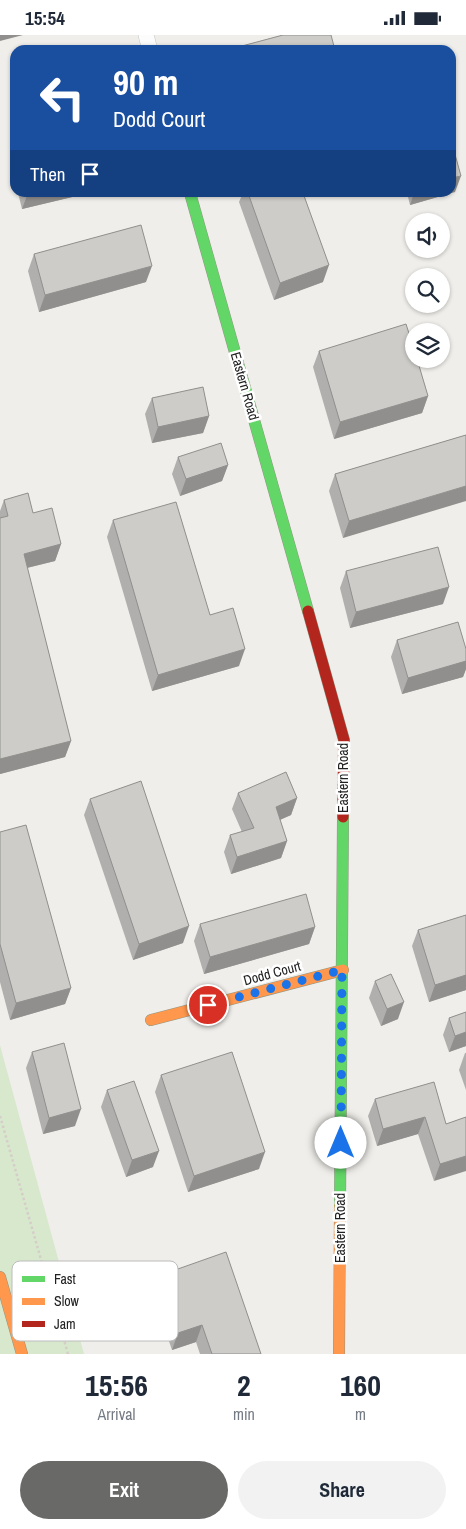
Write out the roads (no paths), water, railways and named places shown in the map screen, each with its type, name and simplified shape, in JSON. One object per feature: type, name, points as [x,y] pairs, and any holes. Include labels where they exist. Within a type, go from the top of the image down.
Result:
[{"type":"street","name":"Eastern Road","points":[[191,197],[344,740],[340,1354]]},
{"type":"street","name":"Dodd Court","points":[[151,1020],[342,970]]},
{"type":"street","points":[[0,1277],[12,1319]]},
{"type":"street","points":[[18,1341],[22,1354]]}]
